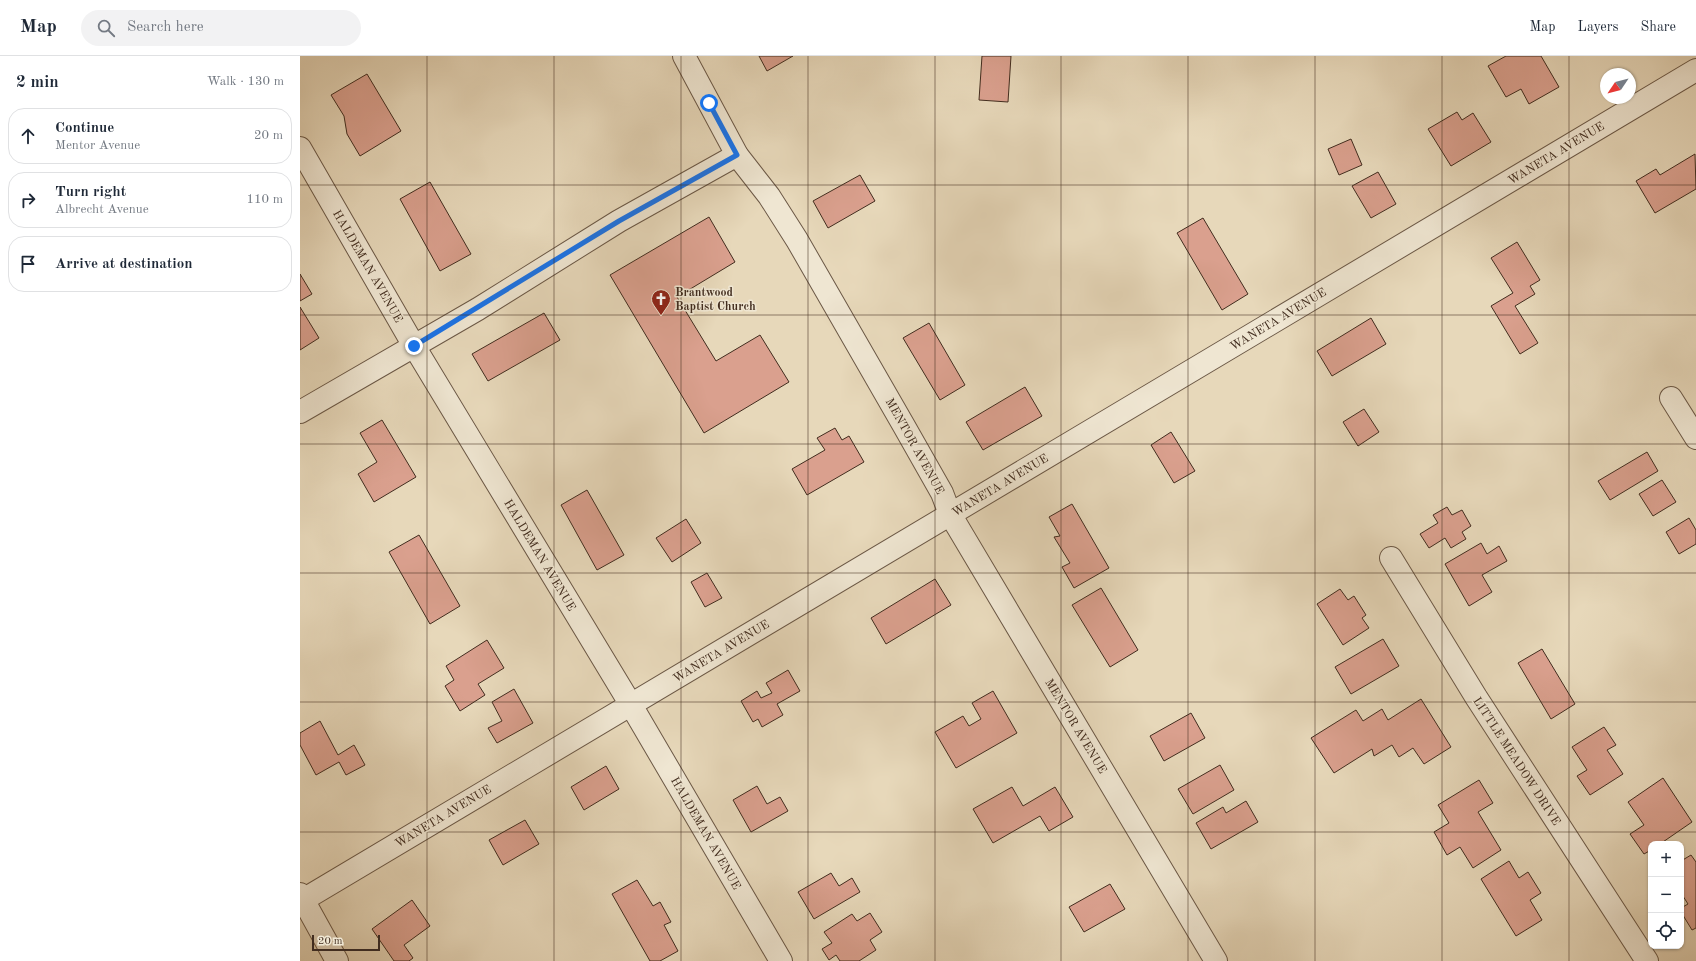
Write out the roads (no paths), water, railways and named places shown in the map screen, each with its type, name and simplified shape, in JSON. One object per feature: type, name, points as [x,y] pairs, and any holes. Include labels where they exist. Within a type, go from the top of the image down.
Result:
[{"type":"street","name":"MENTOR AVENUE","points":[[684,56],[737,155],[769,196],[796,240],[942,493],[950,514],[1216,961]]},
{"type":"street","name":"WANETA AVENUE","points":[[302,897],[630,705],[1696,70]]},
{"type":"street","name":"HALDEMAN AVENUE","points":[[300,148],[414,346],[630,705],[781,961]]},
{"type":"street","points":[[300,412],[414,346],[619,221],[737,155]]},
{"type":"street","points":[[1671,398],[1696,438]]},
{"type":"street","name":"LITTLE MEADOW DRIVE","points":[[1391,558],[1476,697],[1647,961]]},
{"type":"street","points":[[302,897],[338,961]]},
{"type":"place","name":"Brantwood Baptist Church","points":[[661,316]]}]
